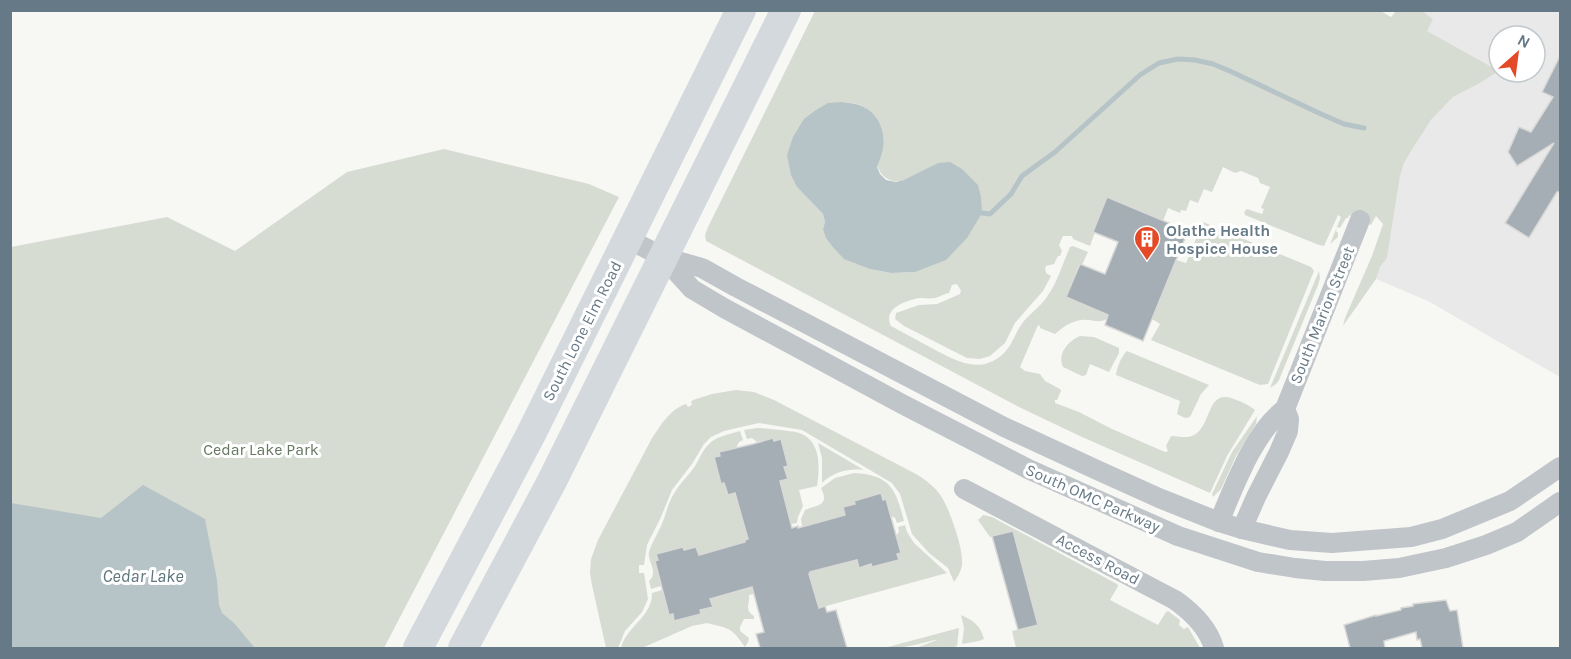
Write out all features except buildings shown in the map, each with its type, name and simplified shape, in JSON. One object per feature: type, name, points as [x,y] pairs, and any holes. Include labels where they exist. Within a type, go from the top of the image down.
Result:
[{"type":"main road","name":"South Lone Elm Road","points":[[418,648],[536,424],[741,10]]},
{"type":"main road","points":[[463,648],[552,481],[786,10]]},
{"type":"street","name":"South Marion Street","points":[[1219,522],[1240,470],[1267,424],[1285,409],[1360,220]]},
{"type":"street","name":"South OMC Parkway","points":[[628,239],[663,257],[702,268],[1004,427],[1148,493],[1242,529],[1290,540],[1332,543],[1411,537],[1461,522],[1510,501],[1560,467]]},
{"type":"street","name":"South OMC Parkway","points":[[663,257],[692,289],[724,308],[986,448],[1038,474],[1178,536],[1258,562],[1325,571],[1399,568],[1446,558],[1517,532],[1560,502]]},
{"type":"street","name":"South Marion Street","points":[[1242,529],[1288,430],[1289,419],[1285,409]]},
{"type":"street","name":"Access Road","points":[[964,489],[1175,600],[1196,616],[1214,648]]},
{"type":"shaded area","points":[[1422,11],[1560,11],[1560,377],[1428,301],[1376,279],[1380,267],[1387,258],[1404,163],[1431,120],[1453,97],[1487,79],[1487,84],[1547,84],[1547,24],[1487,24],[1487,64],[1426,31],[1433,19]]},
{"type":"green space","points":[[1379,10],[1391,17],[1396,11],[1422,11],[1433,19],[1427,31],[1487,64],[1487,79],[1453,97],[1431,120],[1404,163],[1387,258],[1380,267],[1376,279],[1343,326],[1383,224],[1376,216],[1371,225],[1349,215],[1340,228],[1337,227],[1338,237],[1330,244],[1341,217],[1338,215],[1324,246],[1319,245],[1245,215],[1244,212],[1247,209],[1262,214],[1264,209],[1261,208],[1270,187],[1260,183],[1258,178],[1241,171],[1235,173],[1223,167],[1212,192],[1204,189],[1198,203],[1190,200],[1186,211],[1181,210],[1180,213],[1168,208],[1163,221],[1107,198],[1090,246],[1073,239],[1072,236],[1063,236],[1059,245],[1062,251],[1060,256],[1054,264],[1045,268],[1046,273],[1051,276],[1043,291],[1015,323],[1005,343],[990,356],[980,359],[967,358],[904,326],[895,319],[896,313],[919,305],[937,304],[960,294],[961,291],[957,284],[952,285],[949,293],[937,298],[920,298],[903,303],[890,314],[891,326],[937,351],[966,363],[985,364],[1004,353],[1023,322],[1048,296],[1070,247],[1088,252],[1082,265],[1079,264],[1066,297],[1108,315],[1107,319],[1074,322],[1055,334],[1038,325],[1020,367],[1025,371],[1040,374],[1045,381],[1060,389],[1055,403],[1165,452],[1168,451],[1166,446],[1171,436],[1188,437],[1200,430],[1218,399],[1225,397],[1243,402],[1255,410],[1227,456],[1210,493],[1021,408],[706,241],[705,235],[815,11]],"holes":[[[842,102],[859,105],[871,113],[880,131],[882,150],[877,166],[889,180],[905,180],[938,163],[915,272],[891,273],[870,269],[823,229],[825,222],[823,214],[797,187]]]},
{"type":"green space","name":"Cedar Lake Park","points":[[444,149],[589,184],[619,197],[384,648],[11,648],[11,247],[167,217],[235,251],[347,172]]},
{"type":"green space","points":[[1203,222],[1311,267],[1314,271],[1268,384],[1260,385],[1151,340],[1160,324],[1152,319],[1176,260],[1186,263]]},
{"type":"green space","points":[[1319,271],[1318,285],[1279,380],[1270,388]]},
{"type":"green space","points":[[1080,336],[1094,337],[1119,348],[1119,353],[1109,372],[1090,364],[1086,375],[1082,376],[1063,367],[1061,357],[1065,348]]},
{"type":"green space","points":[[1127,351],[1209,385],[1201,394],[1190,417],[1185,418],[1177,414],[1180,401],[1116,375]]},
{"type":"green space","points":[[736,390],[754,392],[774,400],[916,474],[930,484],[944,502],[960,545],[962,566],[954,582],[948,568],[929,553],[912,534],[900,494],[892,483],[802,430],[759,423],[724,431],[711,437],[672,490],[647,545],[644,565],[639,565],[639,573],[644,573],[648,599],[642,612],[625,631],[618,648],[606,648],[590,573],[591,559],[598,540],[651,440],[666,419],[680,406],[692,405],[693,400]]},
{"type":"green space","points":[[1257,416],[1256,424],[1236,456],[1221,489],[1213,497],[1212,494],[1232,452]]},
{"type":"green space","points":[[757,428],[799,433],[812,442],[815,448],[819,471],[817,486],[799,490],[803,506],[797,523],[791,524],[780,481],[788,479],[784,467],[787,466],[773,438],[757,442],[752,438],[747,439],[744,430]]},
{"type":"green space","points":[[740,431],[743,440],[736,448],[719,452],[720,456],[714,457],[727,495],[735,493],[748,539],[746,545],[743,543],[717,550],[710,555],[709,552],[699,555],[696,547],[684,550],[683,547],[657,554],[658,560],[655,561],[661,586],[651,589],[649,581],[653,570],[649,552],[673,496],[710,443],[720,437]]},
{"type":"green space","points":[[818,443],[864,470],[842,472],[822,483],[822,458]]},
{"type":"green space","points":[[854,473],[876,477],[890,486],[898,501],[904,521],[897,523],[891,516],[886,499],[883,500],[881,494],[843,507],[845,515],[802,527],[801,519],[805,510],[823,502],[821,488],[835,478]]},
{"type":"green space","points":[[983,515],[992,517],[1117,584],[1110,600],[1158,625],[1168,611],[1180,620],[1179,625],[1184,629],[1188,627],[1200,648],[1016,648],[1012,631],[1037,625],[1012,531],[990,537],[978,520]]},
{"type":"green space","points":[[905,525],[914,543],[947,573],[819,608],[813,588],[804,590],[800,577],[810,574],[809,568],[813,571],[857,560],[860,567],[871,564],[873,567],[899,560],[897,554],[901,553],[896,536],[899,532],[898,527]]},
{"type":"green space","points":[[755,587],[757,593],[749,595],[748,607],[754,619],[744,619],[740,627],[740,631],[749,638],[745,647],[730,630],[707,623],[692,626],[642,648],[621,648],[628,634],[648,608],[652,593],[662,590],[669,615],[673,614],[674,620],[701,613],[700,610],[712,607],[710,599]]},
{"type":"green space","points":[[961,615],[976,624],[984,639],[962,644],[964,628]]},
{"type":"green space","points":[[959,628],[957,646],[952,648],[916,648],[937,640],[904,647],[884,648]]},
{"type":"water","points":[[828,103],[856,104],[869,110],[878,121],[884,141],[877,167],[886,180],[896,182],[904,180],[938,163],[950,162],[962,169],[978,185],[982,213],[967,238],[946,260],[915,272],[891,273],[870,269],[844,259],[826,238],[823,229],[825,222],[823,214],[797,187],[791,175],[787,155],[793,137],[804,119]]},
{"type":"water","name":"Cedar Lake","points":[[143,485],[205,519],[222,613],[234,623],[254,647],[259,648],[11,648],[11,503],[101,518]]},
{"type":"waterway","points":[[982,213],[990,214],[1011,194],[1022,176],[1055,152],[1140,75],[1159,63],[1178,59],[1213,64],[1344,124],[1364,128]]},
{"type":"place","name":"Olathe Health Hospice House","points":[[1147,262]]}]
